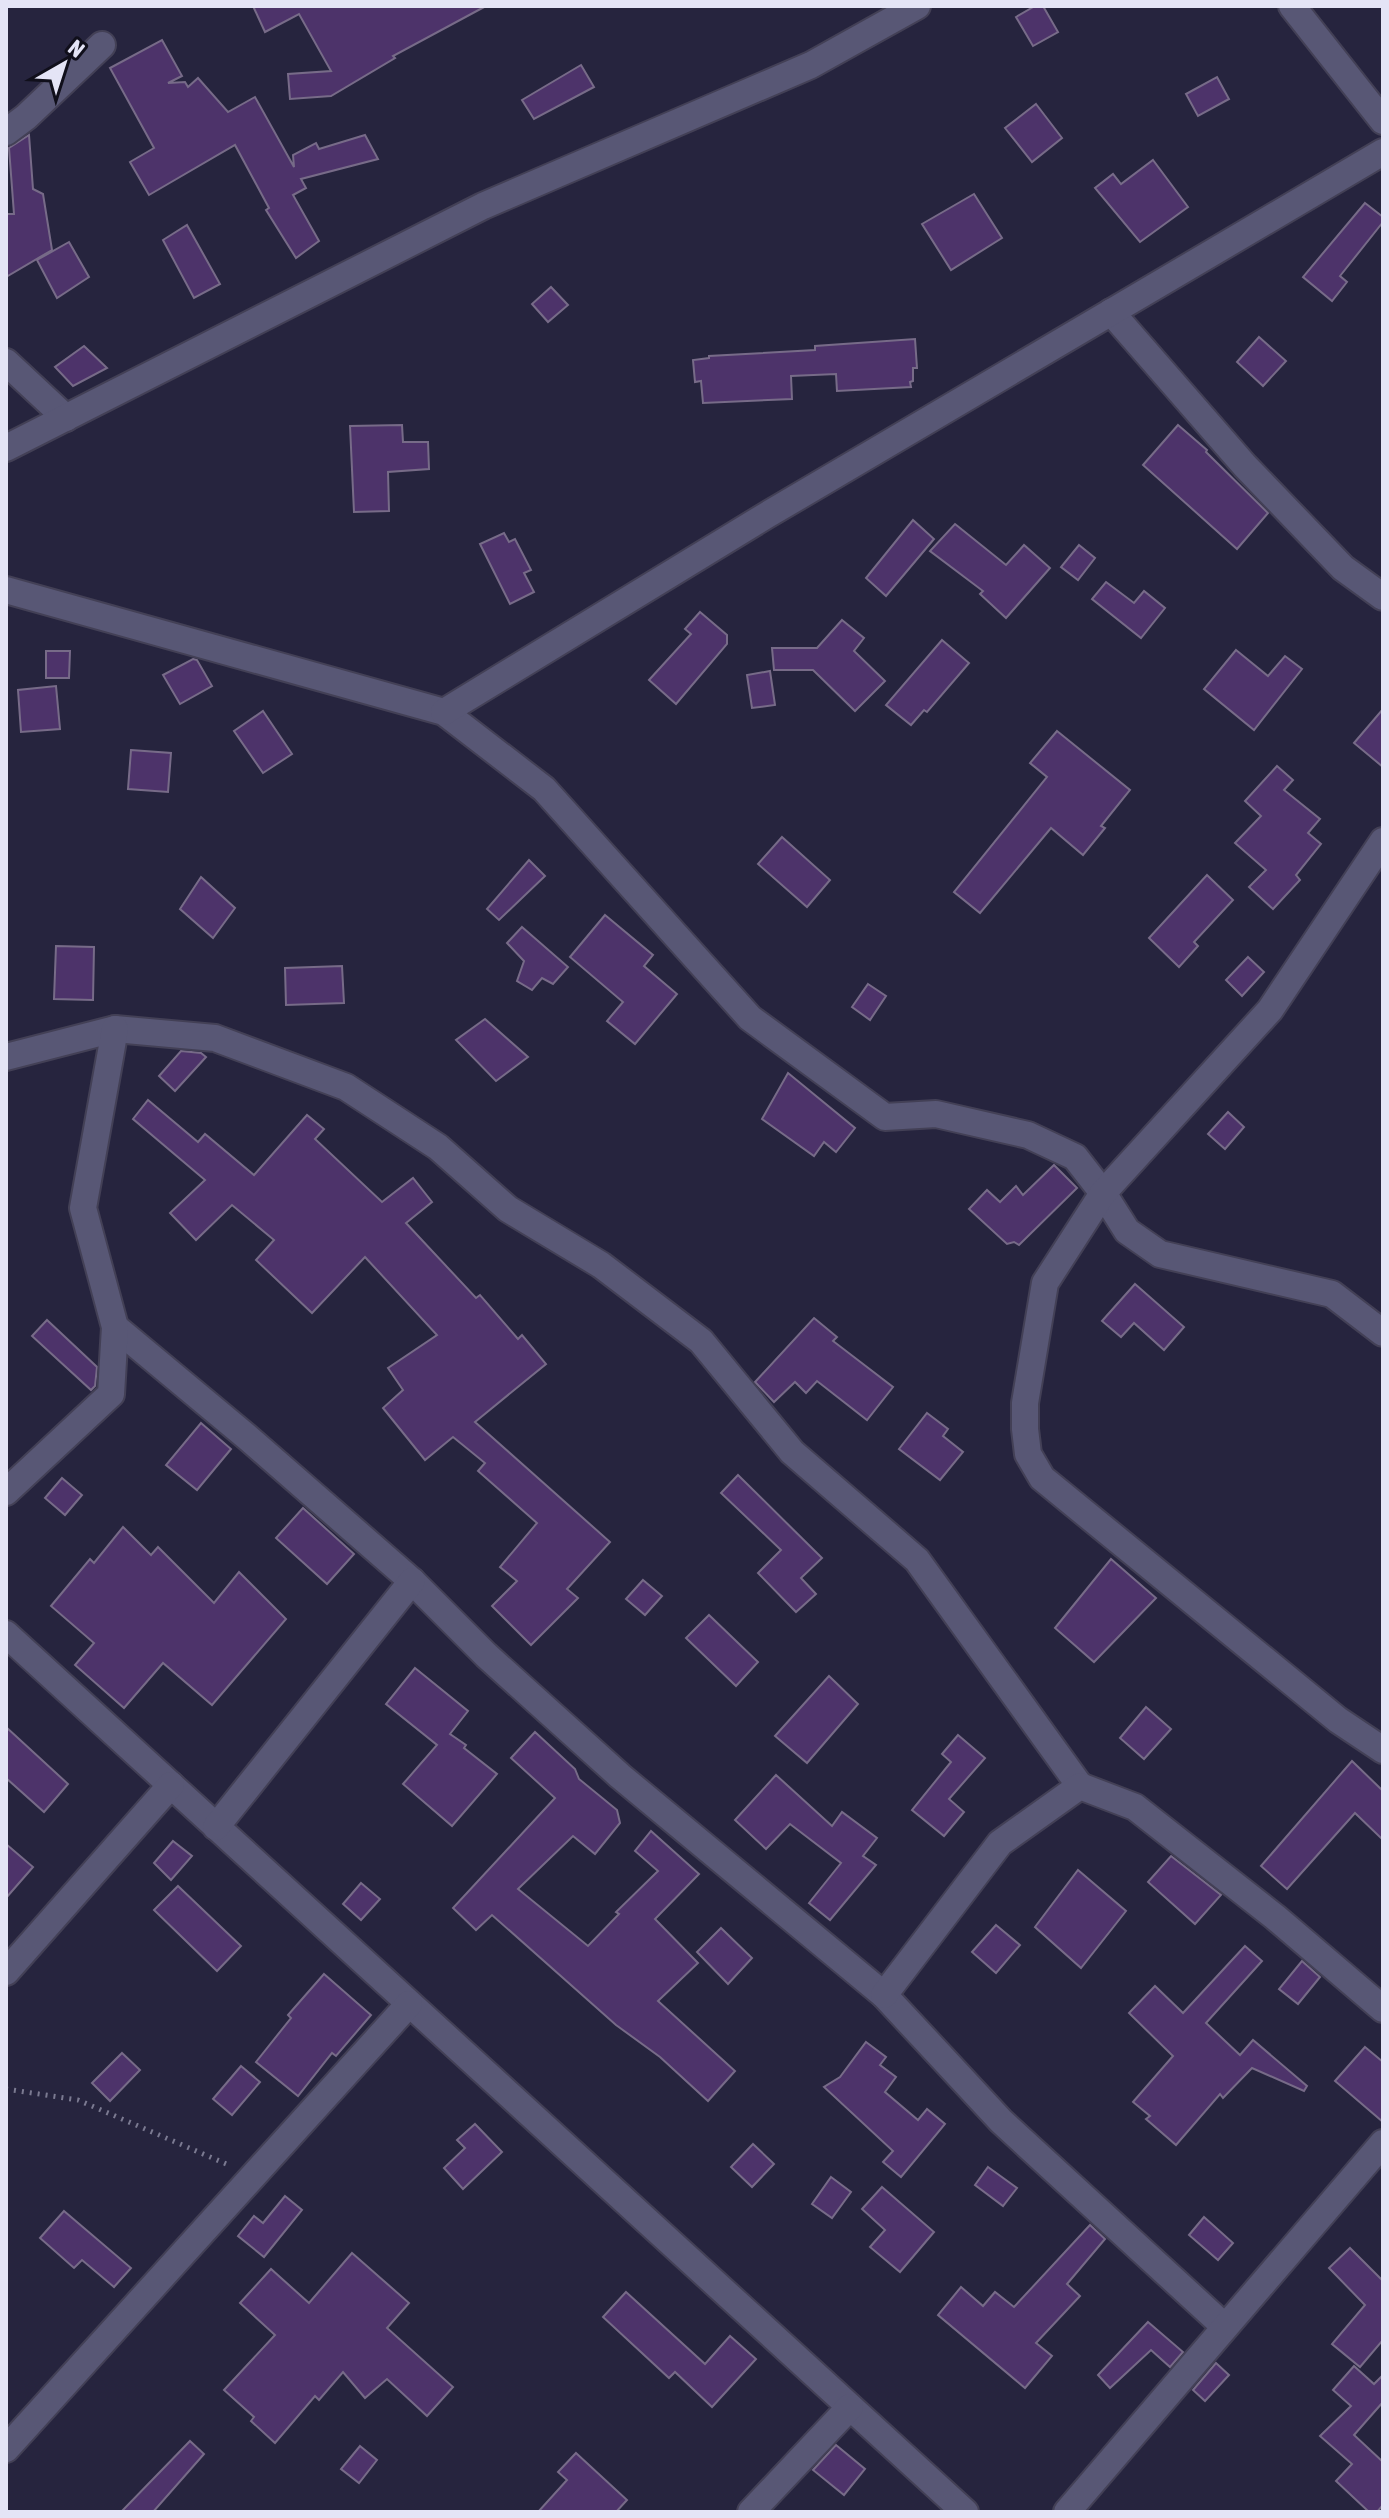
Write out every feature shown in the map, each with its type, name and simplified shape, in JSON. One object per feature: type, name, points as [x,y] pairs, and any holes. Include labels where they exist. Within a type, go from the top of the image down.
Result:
[{"type":"street","points":[[6,448],[483,206],[811,65],[917,6]]},
{"type":"street","points":[[1292,6],[1383,121]]},
{"type":"street","points":[[6,132],[102,45]]},
{"type":"street","points":[[444,712],[767,515],[1383,152]]},
{"type":"street","points":[[1111,312],[1245,466],[1343,568],[1383,597]]},
{"type":"street","points":[[6,362],[66,418]]},
{"type":"street","points":[[6,590],[444,712],[544,789],[750,1018],[885,1117],[936,1114],[1028,1135],[1075,1157],[1127,1231],[1160,1254],[1332,1294],[1383,1333]]},
{"type":"street","points":[[1382,843],[1270,1010],[1103,1193],[1045,1283],[1025,1403],[1028,1454],[1042,1478],[1338,1720],[1383,1750]]},
{"type":"street","points":[[6,1057],[115,1029],[215,1038],[346,1087],[438,1147],[508,1209],[601,1265],[701,1341],[792,1452],[917,1560],[1080,1786],[1135,1807],[1275,1917],[1383,2009]]},
{"type":"street","points":[[6,1492],[111,1394],[115,1327],[83,1208],[115,1029]]},
{"type":"street","points":[[115,1327],[412,1581],[486,1655],[620,1776],[884,1995],[1001,2121],[1225,2327]]},
{"type":"street","points":[[216,1827],[412,1581]]},
{"type":"street","points":[[6,1634],[965,2512]]},
{"type":"street","points":[[6,1972],[171,1785]]},
{"type":"street","points":[[884,1995],[1000,1843],[1080,1786]]},
{"type":"street","points":[[6,2449],[409,2004]]},
{"type":"street","points":[[1067,2512],[1383,2143]]},
{"type":"street","points":[[751,2512],[850,2407]]},
{"type":"path","points":[[6,2089],[78,2100],[253,2176]]},
{"type":"building","points":[[253,6],[486,6],[393,56],[395,58],[331,96],[290,99],[288,74],[331,71],[299,14],[265,32]]},
{"type":"building","points":[[1035,6],[1043,6],[1058,32],[1033,46],[1016,17]]},
{"type":"building","points":[[162,40],[182,76],[168,83],[185,82],[188,87],[198,78],[228,112],[255,97],[294,167],[293,155],[316,143],[319,149],[365,135],[378,159],[301,179],[306,188],[293,195],[319,241],[296,258],[266,210],[269,208],[235,145],[149,195],[130,162],[154,148],[110,68]]},
{"type":"building","points":[[581,65],[594,87],[534,119],[522,100]]},
{"type":"building","points":[[1217,77],[1229,99],[1198,116],[1186,94]]},
{"type":"building","points":[[1036,104],[1062,138],[1032,162],[1005,128]]},
{"type":"building","points":[[29,135],[33,189],[43,194],[52,250],[6,277],[6,214],[14,214],[9,148]]},
{"type":"building","points":[[1153,160],[1188,207],[1140,242],[1095,188],[1113,174],[1121,184]]},
{"type":"building","points":[[974,194],[1002,238],[951,270],[922,224]]},
{"type":"building","points":[[1365,203],[1383,217],[1383,222],[1340,276],[1347,282],[1332,301],[1303,277]]},
{"type":"building","points":[[187,225],[220,284],[194,298],[163,240]]},
{"type":"building","points":[[69,242],[89,277],[57,298],[37,260]]},
{"type":"building","points":[[551,287],[568,305],[548,322],[532,304]]},
{"type":"building","points":[[1259,337],[1286,361],[1263,386],[1237,362]]},
{"type":"building","points":[[915,339],[917,368],[913,368],[911,387],[837,391],[836,374],[791,376],[792,399],[703,403],[701,381],[695,382],[693,360],[709,356],[815,350],[815,346]]},
{"type":"building","points":[[84,346],[107,368],[73,386],[55,367]]},
{"type":"building","points":[[402,425],[403,442],[428,442],[429,469],[388,472],[389,511],[354,512],[350,426]]},
{"type":"building","points":[[1178,425],[1268,513],[1237,549],[1143,465]]},
{"type":"building","points":[[913,520],[934,539],[886,596],[866,578]]},
{"type":"building","points":[[955,524],[1006,565],[1024,545],[1050,568],[1006,618],[980,594],[983,591],[930,551]]},
{"type":"building","points":[[504,533],[509,542],[515,539],[531,570],[524,573],[534,592],[510,604],[480,544]]},
{"type":"building","points":[[1079,545],[1095,558],[1078,580],[1061,567]]},
{"type":"building","points":[[1106,582],[1134,603],[1144,591],[1165,608],[1141,638],[1092,599]]},
{"type":"building","points":[[700,612],[727,635],[727,644],[676,704],[649,680],[691,634],[685,629]]},
{"type":"building","points":[[842,620],[864,638],[854,651],[885,681],[855,711],[813,670],[774,670],[772,648],[817,648]]},
{"type":"building","points":[[942,640],[969,663],[927,712],[924,710],[911,725],[886,705]]},
{"type":"building","points":[[1236,650],[1268,676],[1285,656],[1302,669],[1254,730],[1204,689]]},
{"type":"building","points":[[46,651],[70,651],[69,678],[46,678]]},
{"type":"building","points":[[193,659],[197,660],[212,686],[180,704],[163,675]]},
{"type":"building","points":[[770,671],[775,705],[752,708],[747,675]]},
{"type":"building","points":[[56,686],[60,729],[21,732],[18,690]]},
{"type":"building","points":[[1383,709],[1383,767],[1354,743]]},
{"type":"building","points":[[263,711],[292,754],[263,773],[234,731]]},
{"type":"building","points":[[1057,731],[1130,790],[1101,826],[1105,828],[1083,855],[1051,828],[980,913],[954,892],[1047,777],[1030,763]]},
{"type":"building","points":[[131,750],[171,753],[168,792],[128,789]]},
{"type":"building","points":[[1277,766],[1293,780],[1284,790],[1320,819],[1308,833],[1321,844],[1296,875],[1300,880],[1273,909],[1249,887],[1266,870],[1235,843],[1261,816],[1245,801]]},
{"type":"building","points":[[782,837],[830,880],[807,907],[758,864]]},
{"type":"building","points":[[529,860],[545,876],[499,920],[487,909]]},
{"type":"building","points":[[1207,875],[1233,900],[1194,942],[1198,946],[1179,967],[1149,938]]},
{"type":"building","points":[[201,877],[235,908],[213,938],[180,909]]},
{"type":"building","points":[[605,915],[653,955],[644,966],[677,994],[635,1044],[607,1021],[623,1002],[570,957]]},
{"type":"building","points":[[522,927],[568,967],[553,984],[542,978],[532,990],[517,981],[524,961],[507,943]]},
{"type":"building","points":[[56,946],[94,947],[93,1000],[54,999]]},
{"type":"building","points":[[1248,957],[1264,972],[1242,996],[1226,980]]},
{"type":"building","points":[[342,966],[344,1003],[286,1005],[285,968]]},
{"type":"building","points":[[868,984],[886,996],[870,1020],[852,1007]]},
{"type":"building","points":[[485,1019],[528,1057],[496,1081],[456,1040]]},
{"type":"building","points":[[181,1051],[201,1053],[206,1057],[175,1091],[159,1076]]},
{"type":"building","points":[[788,1073],[855,1128],[836,1152],[824,1142],[814,1156],[762,1119]]},
{"type":"building","points":[[148,1100],[198,1142],[205,1134],[254,1175],[307,1115],[324,1129],[315,1139],[382,1202],[413,1178],[432,1202],[406,1223],[476,1298],[480,1295],[518,1339],[522,1335],[546,1364],[475,1422],[610,1542],[567,1589],[578,1598],[531,1645],[492,1606],[517,1581],[500,1567],[537,1523],[478,1471],[485,1463],[453,1437],[425,1460],[383,1408],[403,1390],[388,1368],[437,1335],[365,1257],[312,1313],[256,1260],[274,1240],[232,1205],[196,1240],[170,1213],[205,1180],[133,1119]]},
{"type":"building","points":[[1228,1112],[1244,1127],[1225,1149],[1208,1134]]},
{"type":"building","points":[[1054,1165],[1077,1188],[1019,1245],[1014,1242],[1007,1244],[969,1209],[987,1190],[1000,1202],[1016,1186],[1023,1195]]},
{"type":"building","points":[[1135,1284],[1184,1327],[1164,1350],[1134,1323],[1121,1337],[1102,1321]]},
{"type":"building","points":[[814,1318],[837,1337],[833,1341],[893,1387],[867,1420],[817,1381],[806,1393],[795,1382],[774,1402],[755,1382]]},
{"type":"building","points":[[47,1320],[97,1367],[95,1386],[91,1390],[32,1336]]},
{"type":"building","points":[[927,1413],[948,1429],[943,1436],[963,1452],[940,1480],[899,1449]]},
{"type":"building","points":[[201,1423],[231,1449],[197,1490],[166,1465]]},
{"type":"building","points":[[738,1475],[822,1558],[801,1578],[816,1594],[796,1612],[758,1573],[781,1550],[721,1493]]},
{"type":"building","points":[[62,1478],[82,1495],[65,1515],[45,1498]]},
{"type":"building","points":[[303,1508],[354,1554],[327,1584],[276,1538]]},
{"type":"building","points":[[123,1527],[151,1555],[158,1547],[214,1603],[239,1572],[286,1619],[212,1705],[163,1663],[124,1708],[75,1665],[94,1643],[51,1606],[90,1559],[94,1563]]},
{"type":"building","points":[[1111,1559],[1156,1598],[1094,1662],[1055,1628]]},
{"type":"building","points":[[643,1580],[662,1596],[645,1615],[626,1599]]},
{"type":"building","points":[[709,1615],[758,1662],[736,1686],[686,1638]]},
{"type":"building","points":[[415,1668],[468,1711],[450,1734],[497,1774],[452,1826],[403,1784],[437,1745],[386,1704]]},
{"type":"building","points":[[829,1676],[858,1704],[807,1763],[775,1736]]},
{"type":"building","points":[[1146,1707],[1171,1729],[1144,1759],[1120,1738]]},
{"type":"building","points":[[6,1727],[68,1784],[44,1812],[6,1778]]},
{"type":"building","points":[[535,1732],[575,1769],[579,1779],[617,1810],[620,1823],[595,1854],[573,1836],[518,1889],[588,1946],[619,1914],[616,1912],[658,1871],[635,1851],[651,1831],[699,1874],[655,1919],[698,1963],[658,2001],[735,2071],[708,2101],[660,2057],[616,2025],[492,1915],[476,1930],[453,1908],[555,1798],[511,1758]]},
{"type":"building","points":[[958,1735],[985,1758],[949,1799],[964,1812],[944,1836],[912,1810],[951,1762],[942,1754]]},
{"type":"building","points":[[1352,1761],[1383,1791],[1383,1840],[1355,1813],[1287,1889],[1261,1866]]},
{"type":"building","points":[[776,1775],[832,1826],[842,1812],[877,1838],[863,1856],[876,1865],[830,1920],[809,1903],[841,1863],[790,1824],[766,1849],[735,1820]]},
{"type":"building","points":[[173,1841],[192,1856],[171,1880],[154,1863]]},
{"type":"building","points":[[6,1844],[33,1867],[6,1898]]},
{"type":"building","points":[[1171,1856],[1221,1895],[1195,1924],[1148,1882]]},
{"type":"building","points":[[1078,1870],[1126,1911],[1081,1968],[1035,1927]]},
{"type":"building","points":[[361,1883],[380,1899],[361,1920],[343,1904]]},
{"type":"building","points":[[178,1886],[241,1946],[217,1971],[154,1910]]},
{"type":"building","points":[[996,1925],[1020,1945],[996,1973],[972,1952]]},
{"type":"building","points":[[721,1928],[752,1958],[728,1984],[697,1952]]},
{"type":"building","points":[[1245,1946],[1262,1961],[1206,2023],[1240,2055],[1253,2040],[1307,2086],[1304,2091],[1252,2068],[1223,2098],[1220,2094],[1176,2145],[1146,2119],[1150,2116],[1133,2102],[1173,2056],[1129,2013],[1155,1986],[1183,2013]]},
{"type":"building","points":[[1302,1961],[1320,1977],[1298,2004],[1279,1989]]},
{"type":"building","points":[[324,1974],[371,2015],[336,2056],[332,2053],[298,2096],[256,2062],[291,2018],[288,2015]]},
{"type":"building","points":[[866,2042],[886,2057],[880,2065],[896,2077],[885,2092],[918,2120],[927,2109],[945,2124],[901,2177],[883,2162],[893,2151],[824,2087],[840,2077]]},
{"type":"building","points":[[1365,2047],[1383,2062],[1383,2122],[1335,2081]]},
{"type":"building","points":[[122,2053],[140,2070],[110,2101],[92,2083]]},
{"type":"building","points":[[241,2066],[260,2082],[232,2115],[213,2099]]},
{"type":"building","points":[[475,2124],[502,2152],[463,2189],[444,2168],[465,2148],[457,2140]]},
{"type":"building","points":[[753,2144],[774,2164],[752,2187],[731,2167]]},
{"type":"building","points":[[988,2167],[1017,2188],[1003,2206],[975,2185]]},
{"type":"building","points":[[831,2177],[851,2192],[832,2218],[812,2204]]},
{"type":"building","points":[[882,2187],[934,2232],[900,2272],[870,2247],[885,2230],[862,2209]]},
{"type":"building","points":[[285,2196],[302,2210],[264,2257],[238,2236],[254,2216],[263,2223]]},
{"type":"building","points":[[64,2211],[131,2268],[114,2287],[82,2260],[74,2268],[40,2238]]},
{"type":"building","points":[[1204,2217],[1233,2243],[1218,2260],[1189,2235]]},
{"type":"building","points":[[1090,2225],[1105,2239],[1067,2284],[1080,2296],[1036,2343],[1052,2356],[1025,2388],[938,2315],[961,2287],[983,2306],[995,2292],[1014,2307]]},
{"type":"building","points":[[1350,2248],[1383,2281],[1383,2340],[1360,2367],[1332,2344],[1365,2305],[1329,2268]]},
{"type":"building","points":[[352,2253],[409,2303],[387,2328],[453,2387],[427,2416],[387,2379],[365,2398],[343,2372],[319,2400],[315,2396],[275,2443],[251,2421],[254,2417],[224,2390],[275,2335],[240,2303],[271,2269],[309,2303]]},
{"type":"building","points":[[626,2292],[705,2364],[730,2336],[756,2359],[712,2407],[675,2372],[669,2378],[603,2317]]},
{"type":"building","points":[[1148,2322],[1183,2352],[1170,2367],[1151,2350],[1110,2388],[1098,2375]]},
{"type":"building","points":[[1216,2363],[1229,2375],[1205,2401],[1193,2390]]},
{"type":"building","points":[[1354,2366],[1374,2384],[1383,2375],[1383,2402],[1354,2435],[1383,2462],[1383,2505],[1377,2512],[1369,2512],[1336,2481],[1352,2464],[1320,2436],[1351,2406],[1333,2390]]},
{"type":"building","points":[[190,2441],[204,2454],[153,2512],[121,2512]]},
{"type":"building","points":[[836,2445],[865,2469],[844,2495],[813,2470]]},
{"type":"building","points":[[360,2446],[377,2460],[359,2483],[341,2469]]},
{"type":"building","points":[[576,2453],[627,2500],[616,2512],[538,2512],[567,2480],[558,2472]]}]
